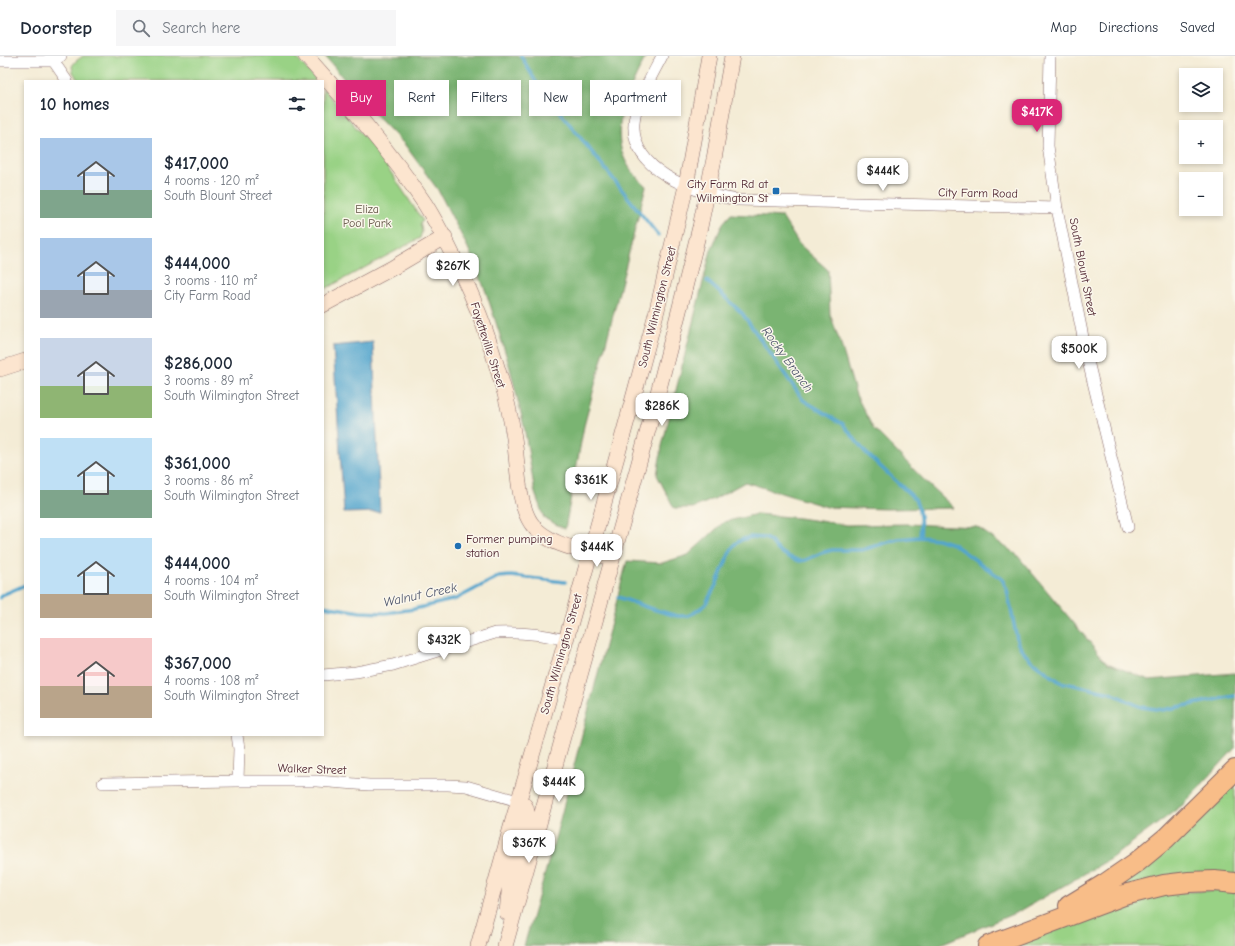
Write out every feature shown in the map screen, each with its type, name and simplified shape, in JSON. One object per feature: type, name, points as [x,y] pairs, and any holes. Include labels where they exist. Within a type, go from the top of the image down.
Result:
[{"type":"highway","points":[[1035,928],[1105,884],[1143,857],[1166,838],[1235,770]]},
{"type":"highway","points":[[988,946],[1124,896],[1164,885],[1214,881],[1235,883]]},
{"type":"main road","name":"Fayetteville Street","points":[[306,56],[347,102],[401,168],[445,237],[475,304],[502,384],[514,438],[521,496],[524,508],[531,523],[547,538],[557,543],[612,558]]},
{"type":"main road","name":"South Wilmington Street","points":[[478,946],[518,801],[566,640],[655,317],[686,186],[709,56]]},
{"type":"main road","name":"South Wilmington Street","points":[[505,946],[653,412],[676,323],[707,194],[732,56]]},
{"type":"main road","points":[[324,304],[394,267],[445,237]]},
{"type":"main road","points":[[0,369],[24,361]]},
{"type":"main road","points":[[505,946],[510,882],[526,815],[526,807],[518,801]]},
{"type":"street","name":"City Farm Road","points":[[662,56],[637,108],[634,130],[635,136],[641,152],[651,165],[686,186],[707,194],[738,200],[1057,208]]},
{"type":"street","name":"South Blount Street","points":[[1050,56],[1048,146],[1057,208],[1088,357],[1128,527]]},
{"type":"street","points":[[0,62],[55,58],[66,80]]},
{"type":"street","points":[[324,674],[356,672],[393,665],[495,633],[528,633],[551,636],[566,640]]},
{"type":"street","points":[[237,736],[240,749],[238,781]]},
{"type":"street","name":"Walker Street","points":[[103,783],[317,781],[369,784],[454,785],[471,787],[518,801]]},
{"type":"green space","points":[[83,56],[295,56],[316,80],[78,80],[73,72],[72,66]]},
{"type":"green space","points":[[325,56],[646,56],[635,80],[590,80],[590,116],[622,116],[620,139],[623,155],[632,171],[646,186],[584,426],[565,529],[544,518],[535,493],[524,426],[510,368],[486,292],[468,248],[438,190],[405,145],[377,116],[386,116],[386,80],[345,80]]},
{"type":"green space","name":"Eliza Pool Park","points":[[324,89],[336,104],[336,116],[346,116],[380,156],[423,221],[420,223],[422,231],[420,238],[324,289]]},
{"type":"green space","points":[[731,214],[782,217],[799,244],[828,270],[830,314],[856,395],[873,428],[931,487],[954,508],[886,509],[827,507],[745,482],[714,499],[693,508],[674,508],[657,475],[662,446],[711,250],[723,223]]},
{"type":"green space","points":[[757,514],[847,525],[907,524],[977,527],[1017,555],[1107,663],[1149,680],[1235,673],[1235,748],[1184,804],[1110,859],[1020,911],[936,946],[524,946],[556,835],[627,561],[662,563],[688,555],[724,522]]},
{"type":"green space","points":[[1235,780],[1235,876],[1116,891],[1113,886]]},
{"type":"green space","points":[[1235,889],[1235,946],[1015,946],[1137,895]]},
{"type":"water","points":[[373,342],[380,512],[344,513],[333,346]]},
{"type":"waterway","name":"Rocky Branch","points":[[521,56],[536,82],[658,235]]},
{"type":"waterway","name":"Rocky Branch","points":[[707,281],[742,313],[803,400],[843,424],[865,452],[915,499],[920,518],[920,537]]},
{"type":"waterway","name":"Walnut Creek","points":[[618,597],[677,616],[687,616],[694,613],[705,605],[735,544],[750,537],[765,538],[779,551],[800,561],[832,550],[862,550],[898,539],[920,537],[938,539],[953,544],[1002,579],[1007,590],[1018,644],[1032,661],[1060,682],[1111,693],[1141,707],[1163,710],[1234,696]]},
{"type":"waterway","name":"Walnut Creek","points":[[324,606],[360,612],[386,613],[414,609],[456,599],[498,577],[511,576],[565,582]]},
{"type":"waterway","name":"Walnut Creek","points":[[0,598],[2,595],[24,585]]},
{"type":"place","name":"City Farm Rd at Wilmington St","points":[[776,191]]},
{"type":"place","name":"Former pumping station","points":[[458,546]]}]
